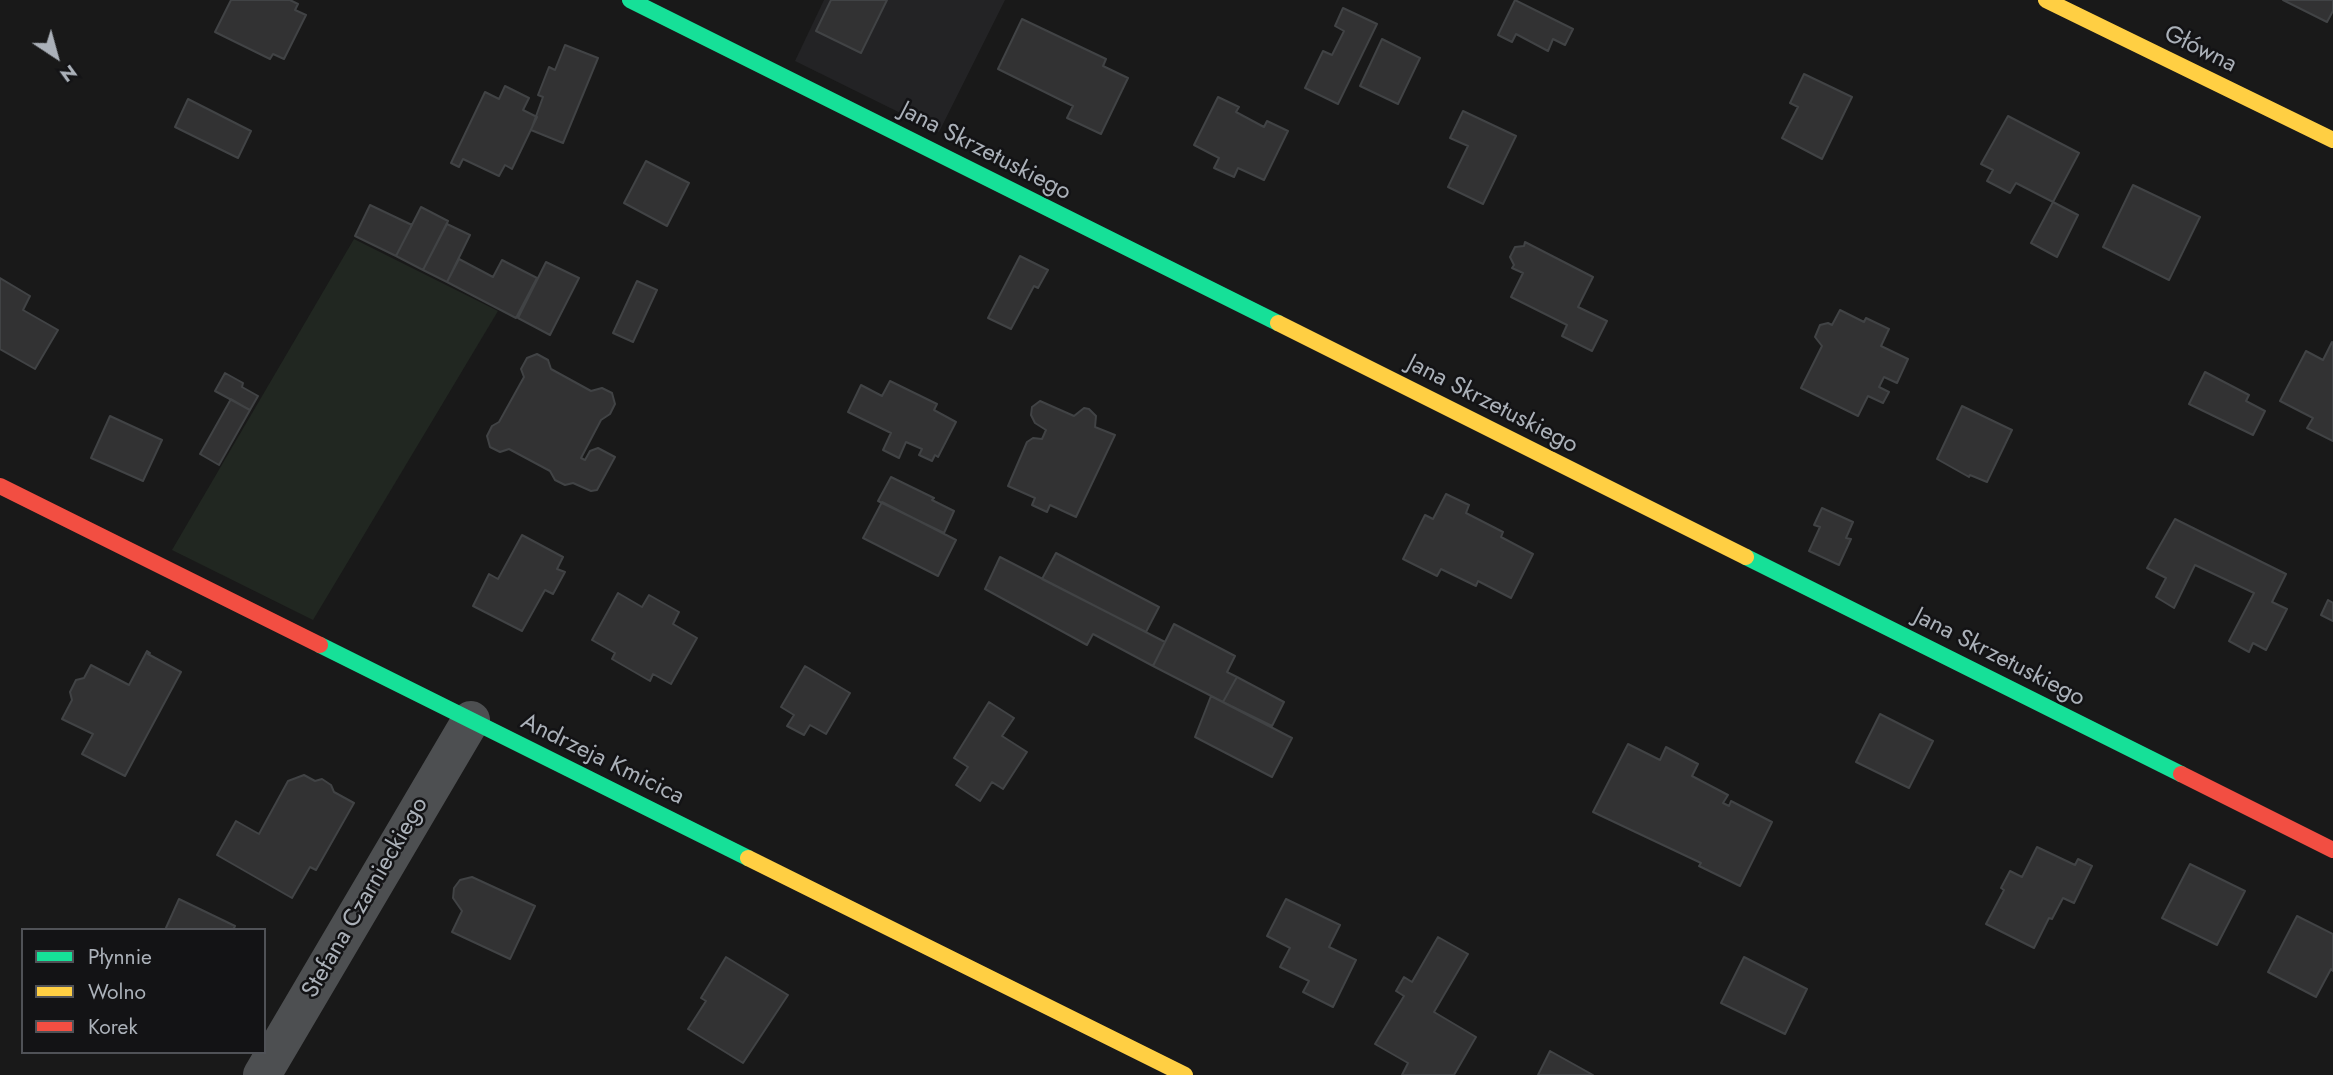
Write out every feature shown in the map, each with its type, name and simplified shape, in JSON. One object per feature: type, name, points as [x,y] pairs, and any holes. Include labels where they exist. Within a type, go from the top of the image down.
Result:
[{"type":"street","name":"Jana Skrzetuskiego","points":[[630,0],[2333,850]]},
{"type":"street","name":"Główna","points":[[2046,0],[2333,140]]},
{"type":"street","name":"Andrzeja Kmicica","points":[[0,486],[1185,1075]]},
{"type":"street","name":"Stefana Czarnieckiego","points":[[262,1075],[471,720]]},
{"type":"shaded area","points":[[824,0],[1005,0],[939,132],[795,61]]},
{"type":"shaded area","points":[[354,239],[498,311],[313,620],[172,550]]},
{"type":"building","points":[[231,0],[290,0],[298,4],[295,10],[306,15],[284,59],[273,54],[270,59],[215,32]]},
{"type":"building","points":[[831,0],[887,0],[861,53],[816,31]]},
{"type":"building","points":[[1515,0],[1573,29],[1565,45],[1553,39],[1548,51],[1516,34],[1512,42],[1498,35]]},
{"type":"building","points":[[2283,0],[2333,0],[2333,11],[2327,22]]},
{"type":"building","points":[[1343,8],[1377,24],[1338,104],[1305,88],[1323,51],[1332,55],[1344,31],[1335,26]]},
{"type":"building","points":[[1022,19],[1106,59],[1103,66],[1128,78],[1101,134],[1067,118],[1073,106],[998,69]]},
{"type":"building","points":[[1382,39],[1420,58],[1398,104],[1360,86]]},
{"type":"building","points":[[565,45],[598,58],[563,143],[531,130],[543,97],[538,95],[549,67],[555,70]]},
{"type":"building","points":[[1804,74],[1852,97],[1822,159],[1782,138],[1798,107],[1790,103]]},
{"type":"building","points":[[505,86],[529,98],[523,110],[537,117],[512,169],[505,165],[499,176],[463,159],[459,167],[451,163],[485,92],[499,99]]},
{"type":"building","points":[[1218,97],[1239,107],[1236,112],[1264,127],[1267,121],[1288,131],[1264,180],[1238,168],[1234,177],[1214,168],[1219,158],[1194,145]]},
{"type":"building","points":[[188,99],[251,131],[238,158],[175,127]]},
{"type":"building","points":[[1463,111],[1516,136],[1483,204],[1448,187],[1468,146],[1450,138]]},
{"type":"building","points":[[2008,116],[2079,153],[2053,202],[2016,183],[2010,193],[1987,181],[1993,170],[1981,164]]},
{"type":"building","points":[[646,161],[689,183],[667,226],[624,203]]},
{"type":"building","points":[[2133,185],[2200,217],[2169,280],[2103,247]]},
{"type":"building","points":[[2053,202],[2078,215],[2057,257],[2031,243]]},
{"type":"building","points":[[370,205],[412,225],[396,256],[355,236]]},
{"type":"building","points":[[421,207],[448,221],[423,270],[396,256]]},
{"type":"building","points":[[447,224],[470,235],[447,282],[423,270]]},
{"type":"building","points":[[1525,242],[1593,277],[1578,307],[1607,321],[1592,351],[1562,336],[1567,325],[1511,297],[1523,273],[1512,268],[1514,265],[1510,257],[1515,247],[1524,246]]},
{"type":"building","points":[[1020,256],[1048,270],[1038,288],[1034,286],[1011,329],[988,318]]},
{"type":"building","points":[[459,259],[493,277],[502,260],[537,278],[516,318],[447,282]]},
{"type":"building","points":[[546,262],[579,278],[550,335],[518,318]]},
{"type":"building","points":[[0,278],[30,296],[23,310],[58,330],[35,369],[0,349]]},
{"type":"building","points":[[637,281],[657,290],[633,342],[613,333]]},
{"type":"building","points":[[1840,310],[1864,322],[1866,318],[1889,329],[1881,346],[1908,359],[1897,383],[1884,377],[1879,387],[1889,392],[1883,403],[1868,396],[1858,416],[1801,388],[1822,346],[1815,337],[1820,325],[1832,325]]},
{"type":"building","points":[[2332,342],[2333,441],[2307,428],[2313,418],[2280,401],[2306,351],[2323,360]]},
{"type":"building","points":[[537,354],[548,360],[551,369],[591,391],[602,388],[612,393],[615,404],[610,414],[601,420],[581,458],[585,460],[590,451],[598,448],[615,457],[597,490],[591,491],[573,483],[565,485],[555,480],[550,471],[509,449],[500,452],[490,447],[487,436],[492,426],[499,422],[524,377],[521,369],[527,358]]},
{"type":"building","points":[[2205,372],[2249,395],[2246,401],[2265,411],[2253,435],[2189,404]]},
{"type":"building","points":[[225,373],[258,396],[250,410],[215,391]]},
{"type":"building","points":[[890,381],[937,404],[934,410],[956,422],[938,457],[935,455],[932,461],[919,455],[922,449],[906,442],[899,458],[883,450],[891,433],[848,412],[861,385],[882,396]]},
{"type":"building","points":[[231,399],[250,410],[219,465],[200,454]]},
{"type":"building","points":[[1040,401],[1074,416],[1084,408],[1089,409],[1096,416],[1095,427],[1115,435],[1076,517],[1050,505],[1047,512],[1032,505],[1035,498],[1008,486],[1027,442],[1033,438],[1042,439],[1046,430],[1035,423],[1031,415],[1032,407]]},
{"type":"building","points":[[1962,406],[2012,430],[1987,482],[1970,475],[1969,477],[1937,459]]},
{"type":"building","points":[[110,416],[162,440],[143,481],[91,458]]},
{"type":"building","points":[[891,477],[954,511],[944,533],[878,501]]},
{"type":"building","points":[[1446,494],[1469,505],[1466,513],[1503,532],[1501,537],[1533,554],[1511,598],[1478,581],[1476,586],[1441,569],[1437,576],[1403,559],[1425,515],[1433,519]]},
{"type":"building","points":[[882,502],[956,540],[938,576],[863,538]]},
{"type":"building","points":[[1822,508],[1853,522],[1846,538],[1851,539],[1839,565],[1809,551],[1820,527],[1814,525]]},
{"type":"building","points":[[2175,519],[2286,574],[2272,602],[2287,609],[2266,650],[2253,643],[2249,652],[2229,641],[2254,593],[2195,565],[2174,608],[2156,597],[2166,578],[2147,568]]},
{"type":"building","points":[[522,535],[563,557],[557,569],[565,572],[553,594],[545,590],[522,631],[473,606],[489,574],[498,579]]},
{"type":"building","points":[[1056,553],[1159,607],[1146,632],[1042,579]]},
{"type":"building","points":[[1000,557],[1165,642],[1153,666],[1093,634],[1087,645],[985,589]]},
{"type":"building","points":[[618,593],[642,607],[649,595],[679,612],[673,624],[697,638],[671,684],[653,674],[650,681],[612,659],[615,653],[592,640]]},
{"type":"building","points":[[2328,600],[2333,603],[2333,621],[2321,615]]},
{"type":"building","points":[[1174,624],[1235,656],[1227,672],[1237,677],[1223,702],[1153,666]]},
{"type":"building","points":[[147,651],[181,672],[125,776],[82,754],[93,734],[62,719],[72,700],[70,692],[76,680],[84,678],[91,665],[129,685]]},
{"type":"building","points":[[805,666],[850,693],[826,734],[810,725],[804,735],[787,726],[794,715],[781,707]]},
{"type":"building","points":[[1237,677],[1284,702],[1272,726],[1223,702]]},
{"type":"building","points":[[1211,696],[1292,738],[1272,777],[1195,737]]},
{"type":"building","points":[[989,702],[1014,718],[1002,736],[1027,752],[1003,789],[992,782],[980,801],[956,785],[968,767],[954,758]]},
{"type":"building","points":[[1880,714],[1933,741],[1909,788],[1856,762]]},
{"type":"building","points":[[1628,744],[1660,760],[1666,747],[1698,764],[1692,776],[1728,795],[1723,803],[1729,806],[1731,801],[1772,822],[1740,886],[1699,866],[1701,863],[1593,812]]},
{"type":"building","points":[[304,775],[315,781],[322,779],[331,785],[334,792],[354,803],[316,870],[310,867],[292,898],[217,855],[236,821],[259,834],[288,781]]},
{"type":"building","points":[[2037,847],[2075,865],[2078,859],[2092,866],[2074,903],[2063,898],[2034,948],[1986,924],[2004,890],[2001,888],[2010,871],[2022,877]]},
{"type":"building","points":[[2190,864],[2245,891],[2217,945],[2162,918]]},
{"type":"building","points":[[472,877],[535,906],[510,959],[452,932],[462,911],[453,898],[454,888],[460,880]]},
{"type":"building","points":[[179,899],[235,926],[234,928],[166,928]]},
{"type":"building","points":[[1286,899],[1340,925],[1329,947],[1356,960],[1333,1007],[1303,992],[1309,981],[1280,967],[1290,948],[1267,936]]},
{"type":"building","points":[[2297,916],[2333,934],[2333,971],[2331,969],[2316,997],[2268,972]]},
{"type":"building","points":[[1438,937],[1468,954],[1434,1012],[1476,1037],[1454,1075],[1402,1075],[1408,1063],[1375,1044],[1404,996],[1396,991],[1404,977],[1412,982]]},
{"type":"building","points":[[726,957],[788,995],[743,1063],[688,1029],[706,1001],[701,998]]},
{"type":"building","points":[[1744,957],[1807,989],[1785,1034],[1721,1003]]},
{"type":"building","points":[[1550,1051],[1593,1075],[1538,1075]]},
{"type":"traffic: fast","points":[[630,0],[1278,323]]},
{"type":"traffic: fast","points":[[1746,557],[2181,774]]},
{"type":"traffic: fast","points":[[320,645],[748,858]]},
{"type":"traffic: slow","points":[[2046,0],[2333,140]]},
{"type":"traffic: slow","points":[[1278,323],[1746,557]]},
{"type":"traffic: slow","points":[[748,858],[1185,1075]]},
{"type":"traffic: jam","points":[[0,486],[320,645]]},
{"type":"traffic: jam","points":[[2181,774],[2333,850]]}]
